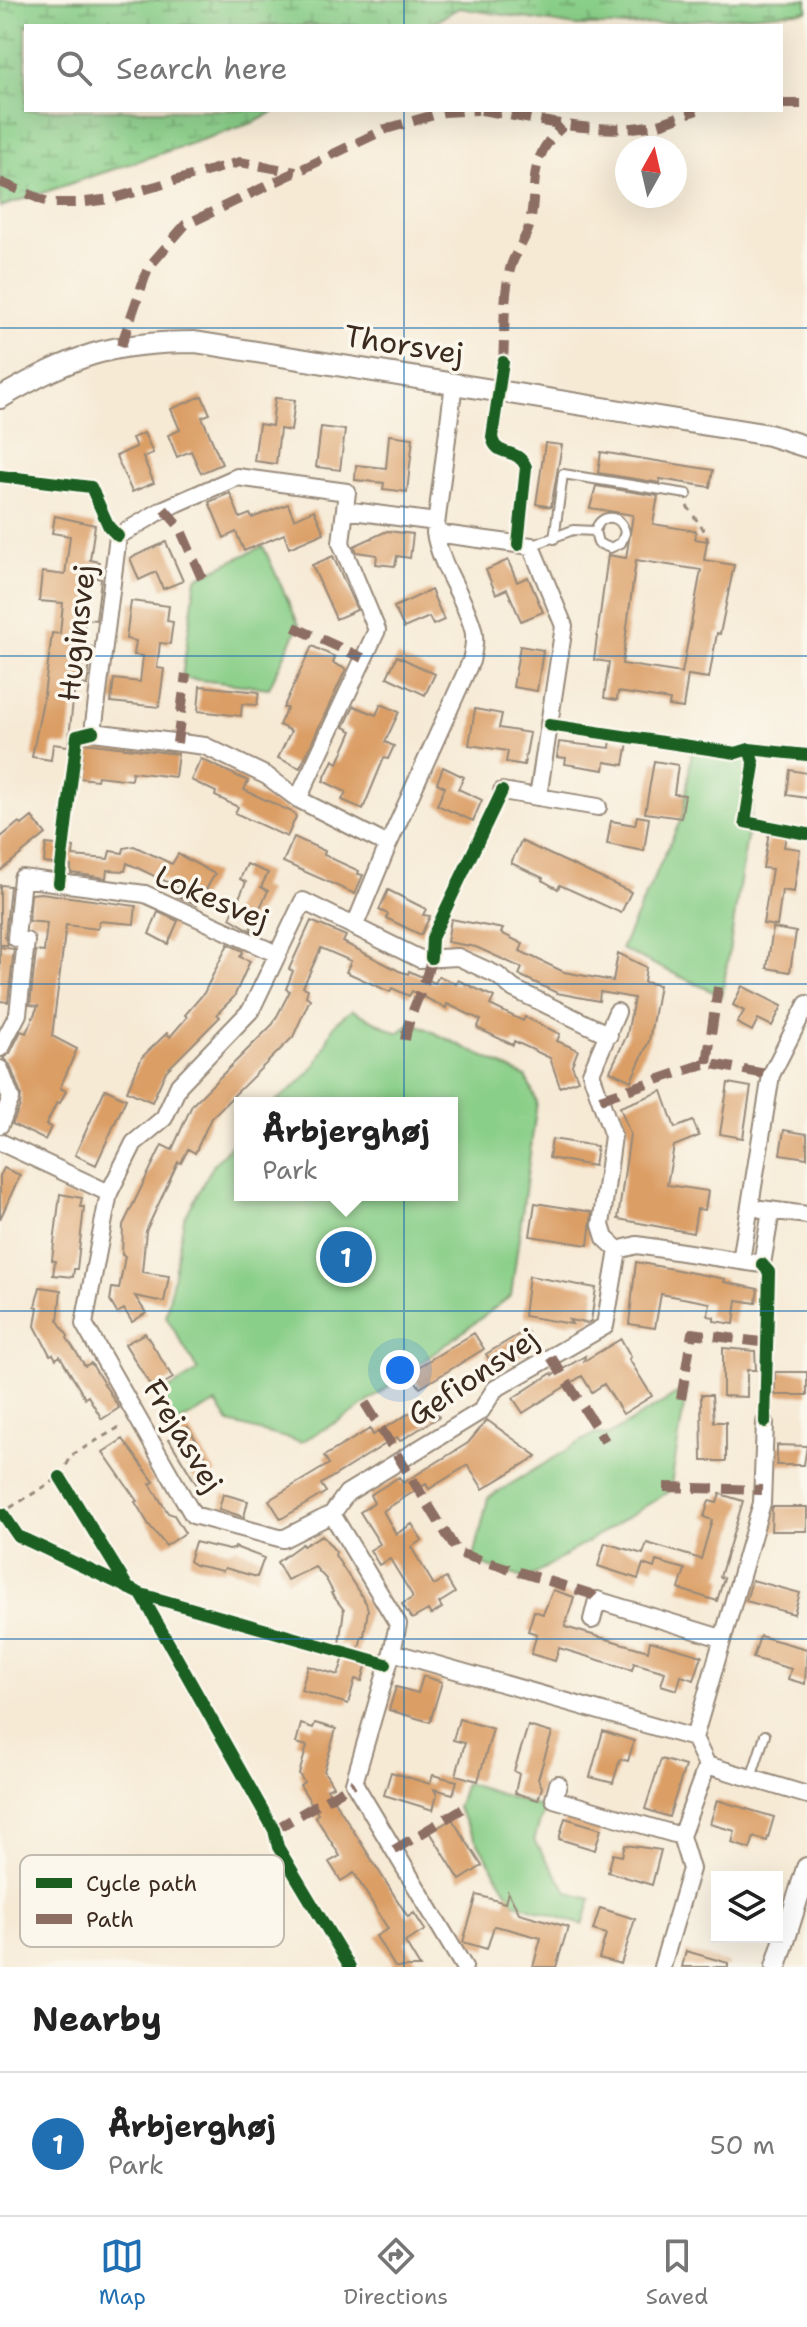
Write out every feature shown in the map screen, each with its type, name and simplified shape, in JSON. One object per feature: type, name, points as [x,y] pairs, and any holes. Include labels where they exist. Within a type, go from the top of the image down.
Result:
[{"type":"street","name":"Thorsvej","points":[[0,398],[79,356],[154,342],[195,342],[769,435],[807,447]]},
{"type":"street","points":[[454,383],[436,528],[439,553],[474,630],[474,645],[471,661],[355,925],[420,959],[458,957],[497,975],[514,989],[609,1035]]},
{"type":"street","name":"Huginsvej","points":[[345,510],[347,492],[237,477],[164,509],[118,536],[93,732],[205,746],[267,776],[298,799],[388,845]]},
{"type":"street","points":[[298,799],[377,630],[341,543],[345,510],[531,546],[564,626],[538,797]]},
{"type":"street","points":[[502,791],[598,807]]},
{"type":"street","name":"Lokesvej","points":[[0,1048],[18,1014],[26,941],[16,938],[22,878],[145,894],[277,954]]},
{"type":"street","name":"Lokesvej","points":[[109,1193],[134,1143],[164,1118],[179,1085],[251,1010],[303,901],[355,925]]},
{"type":"street","points":[[741,1261],[771,1075],[807,1004]]},
{"type":"street","points":[[617,1012],[591,1073],[613,1136],[601,1225],[605,1238],[618,1250],[637,1245],[762,1264],[771,1211]]},
{"type":"street","points":[[0,1069],[11,1098],[0,1125]]},
{"type":"street","points":[[0,1142],[109,1193]]},
{"type":"street","name":"Frejasvej","points":[[109,1193],[84,1324],[193,1515],[283,1539],[332,1514]]},
{"type":"street","points":[[749,1208],[807,1215]]},
{"type":"street","name":"Gefionsvej","points":[[332,1514],[347,1493],[481,1411],[495,1389],[605,1326],[618,1250]]},
{"type":"street","points":[[662,1967],[691,1869],[681,1836],[707,1765],[694,1738],[762,1503],[765,1422]]},
{"type":"street","points":[[332,1514],[398,1624],[354,1783],[464,1967]]},
{"type":"street","points":[[592,1620],[597,1600],[721,1638]]},
{"type":"street","points":[[392,1652],[694,1738]]},
{"type":"street","points":[[707,1765],[807,1795]]},
{"type":"street","points":[[558,1784],[554,1799],[681,1836]]},
{"type":"street","points":[[776,1967],[807,1868]]},
{"type":"lane","points":[[554,539],[563,474],[682,493]]},
{"type":"lane","points":[[531,546],[573,530],[595,531]]},
{"type":"lane","points":[[751,1778],[765,1735]]},
{"type":"path","points":[[682,493],[705,532],[710,548]]},
{"type":"path","points":[[0,1514],[60,1477],[72,1455],[137,1417]]},
{"type":"green space","points":[[0,0],[807,0],[807,11],[652,24],[563,24],[459,8],[431,24],[24,24],[24,112],[273,112],[255,122],[0,207]]},
{"type":"green space","points":[[263,546],[299,625],[269,688],[182,678],[196,578]]},
{"type":"green space","points":[[692,750],[760,754],[722,996],[621,949],[683,815]]},
{"type":"green space","points":[[352,1010],[398,1033],[412,1022],[526,1077],[537,1102],[511,1296],[356,1411],[301,1442],[229,1423],[216,1403],[175,1424],[158,1396],[198,1371],[166,1316],[184,1219],[213,1165],[234,1142],[234,1201],[458,1201],[458,1097],[282,1097],[311,1071],[334,1026]]},
{"type":"green space","points":[[687,1388],[670,1491],[527,1579],[473,1562],[488,1498],[595,1433],[607,1436]]},
{"type":"green space","points":[[465,1783],[544,1808],[534,1841],[569,1893],[591,1899],[583,1925],[514,1903],[457,1808]]},
{"type":"building","points":[[202,396],[210,414],[202,417],[222,464],[201,473],[191,451],[177,457],[168,435],[180,430],[171,409]]},
{"type":"building","points":[[275,398],[295,400],[291,431],[280,429],[276,464],[254,461],[259,424],[272,426]]},
{"type":"building","points":[[321,427],[345,430],[340,470],[316,467]]},
{"type":"building","points":[[144,433],[153,453],[143,457],[154,483],[132,492],[116,456],[136,447],[132,438]]},
{"type":"building","points":[[389,435],[413,438],[407,492],[383,489],[384,483],[355,480],[356,465],[386,468]]},
{"type":"building","points":[[545,443],[562,445],[551,507],[536,504]]},
{"type":"building","points":[[601,452],[713,470],[710,487],[598,473]]},
{"type":"building","points":[[596,486],[658,496],[653,524],[696,531],[695,539],[707,541],[704,560],[734,565],[709,678],[688,675],[683,708],[669,706],[670,700],[618,692],[617,700],[604,698],[609,662],[594,660],[608,555],[626,558],[633,515],[590,508]],"holes":[[[636,560],[701,570],[682,673],[622,664]]]},
{"type":"building","points":[[230,493],[240,518],[250,514],[252,518],[288,504],[294,519],[314,510],[324,533],[289,548],[284,534],[244,551],[236,532],[224,538],[209,502]]},
{"type":"building","points":[[55,516],[95,525],[90,560],[99,562],[97,578],[101,579],[96,620],[85,619],[82,646],[92,647],[87,685],[75,683],[68,746],[53,744],[51,760],[32,757],[52,633],[60,634],[63,603],[39,601],[42,572],[65,575],[70,536],[52,533]]},
{"type":"building","points":[[387,531],[413,534],[410,558],[397,556],[395,566],[376,564],[377,555],[357,552],[354,546]]},
{"type":"building","points":[[166,542],[183,581],[163,589],[156,572],[139,580],[130,558]]},
{"type":"building","points":[[333,556],[357,610],[336,619],[312,565]]},
{"type":"building","points":[[508,560],[517,582],[528,577],[543,612],[521,621],[507,589],[496,594],[486,570]]},
{"type":"building","points":[[431,590],[444,620],[433,625],[429,617],[404,628],[394,607]]},
{"type":"building","points":[[131,601],[169,606],[167,621],[173,622],[170,644],[160,643],[157,668],[164,669],[159,707],[111,702],[114,679],[140,682],[143,656],[134,655],[136,641],[126,639]]},
{"type":"building","points":[[312,646],[335,657],[333,663],[346,669],[300,768],[278,758],[291,731],[279,725],[287,708],[283,708]]},
{"type":"building","points":[[520,646],[543,650],[537,691],[513,687]]},
{"type":"building","points":[[397,656],[435,674],[425,695],[387,677]]},
{"type":"building","points":[[200,686],[259,692],[257,705],[242,704],[241,716],[198,711]]},
{"type":"building","points":[[381,704],[399,712],[385,742],[394,746],[388,759],[384,758],[363,809],[342,800],[346,792],[323,781],[333,760],[338,763],[352,731],[344,727],[354,706],[376,715]]},
{"type":"building","points":[[475,709],[502,714],[499,728],[530,733],[524,765],[506,762],[508,751],[469,745]]},
{"type":"building","points":[[611,739],[628,742],[624,765],[605,762],[604,770],[565,764],[566,758],[557,757],[559,742],[610,748]]},
{"type":"building","points":[[84,743],[178,754],[175,777],[132,772],[131,780],[98,776],[97,780],[80,778]]},
{"type":"building","points":[[201,759],[248,781],[244,790],[294,813],[296,817],[287,837],[235,813],[238,807],[191,780]]},
{"type":"building","points":[[654,761],[678,765],[674,794],[685,795],[681,818],[645,813]]},
{"type":"building","points":[[443,767],[464,777],[458,789],[482,800],[473,821],[437,805],[445,787],[437,783]]},
{"type":"building","points":[[790,770],[807,773],[807,798],[787,795]]},
{"type":"building","points":[[637,816],[649,818],[644,851],[607,844],[611,821],[635,825]]},
{"type":"building","points":[[32,817],[46,834],[0,871],[0,838],[19,822],[22,825]]},
{"type":"building","points":[[769,832],[786,835],[784,847],[800,849],[794,892],[782,890],[777,926],[763,924],[772,869],[763,868]]},
{"type":"building","points":[[294,837],[359,871],[358,874],[363,875],[355,894],[283,862]]},
{"type":"building","points":[[521,841],[631,892],[621,913],[560,885],[558,889],[511,863]]},
{"type":"building","points":[[46,844],[74,847],[73,856],[108,859],[110,851],[123,853],[124,848],[134,846],[172,864],[178,854],[215,874],[197,905],[177,896],[180,888],[127,863],[125,871],[107,870],[106,878],[71,873],[71,866],[44,863]]},
{"type":"building","points":[[247,864],[268,873],[261,887],[268,891],[251,927],[252,931],[230,918],[246,882],[240,879]]},
{"type":"building","points":[[0,885],[10,886],[5,937],[8,945],[0,945]]},
{"type":"building","points":[[388,890],[426,909],[423,915],[430,916],[421,935],[386,918],[388,914],[379,910]]},
{"type":"building","points":[[31,894],[136,906],[134,924],[99,921],[98,929],[66,925],[52,1036],[77,1049],[60,1088],[66,1091],[46,1125],[51,1127],[45,1140],[12,1124],[21,1095],[10,1065],[3,1058],[10,1053],[21,1031],[26,1033],[38,1006],[30,1005],[36,951],[44,952],[47,923],[29,921]]},
{"type":"building","points":[[158,912],[178,921],[168,944],[149,934]]},
{"type":"building","points":[[451,919],[503,929],[501,933],[523,944],[520,951],[564,972],[613,981],[618,953],[646,967],[644,982],[659,985],[649,1041],[631,1081],[610,1071],[627,1035],[634,998],[600,992],[599,1001],[557,993],[519,975],[522,968],[476,947],[447,942]]},
{"type":"building","points":[[311,921],[346,936],[343,942],[399,971],[408,974],[409,971],[435,983],[439,976],[456,984],[458,980],[494,997],[490,1005],[560,1034],[557,1041],[578,1050],[572,1065],[578,1080],[560,1087],[550,1058],[477,1028],[481,1020],[447,1004],[446,1008],[412,991],[409,996],[392,988],[390,992],[346,972],[351,961],[321,948],[303,987],[308,989],[306,996],[310,999],[293,1037],[211,1118],[195,1153],[188,1149],[181,1163],[178,1162],[146,1231],[142,1272],[169,1276],[164,1302],[135,1296],[146,1313],[132,1322],[124,1309],[117,1313],[110,1301],[112,1288],[119,1289],[125,1256],[122,1255],[123,1225],[162,1145],[172,1150],[192,1105],[273,1024],[290,991],[286,989],[293,971],[289,969]]},
{"type":"building","points":[[773,928],[796,932],[790,972],[767,968]]},
{"type":"building","points":[[228,944],[243,951],[240,957],[250,961],[234,997],[217,1014],[220,1017],[166,1071],[152,1102],[127,1091],[142,1057],[167,1033],[170,1037],[204,993]]},
{"type":"building","points":[[0,947],[14,949],[8,1002],[0,1001]]},
{"type":"building","points":[[742,986],[782,1006],[772,1026],[758,1019],[752,1031],[737,1023],[744,1011],[733,1005]]},
{"type":"building","points":[[728,1083],[751,1087],[743,1138],[720,1134]]},
{"type":"building","points":[[105,1089],[126,1099],[96,1165],[75,1155]]},
{"type":"building","points":[[662,1091],[675,1128],[693,1121],[699,1136],[674,1146],[667,1185],[708,1191],[705,1210],[697,1209],[693,1233],[618,1219],[630,1134],[620,1107]]},
{"type":"building","points":[[784,1130],[807,1134],[807,1158],[780,1154]]},
{"type":"building","points":[[552,1139],[597,1146],[594,1166],[549,1158]]},
{"type":"building","points":[[4,1168],[20,1175],[0,1219],[0,1176]]},
{"type":"building","points":[[60,1194],[82,1198],[80,1207],[84,1207],[77,1269],[74,1269],[73,1277],[53,1275]]},
{"type":"building","points":[[535,1203],[592,1212],[588,1245],[530,1236]]},
{"type":"building","points":[[636,1262],[725,1279],[724,1282],[758,1289],[756,1303],[737,1300],[734,1324],[714,1321],[714,1317],[708,1316],[710,1303],[661,1294],[655,1328],[629,1324]]},
{"type":"building","points":[[529,1276],[596,1288],[591,1321],[569,1320],[572,1324],[524,1316]]},
{"type":"building","points":[[40,1287],[61,1290],[58,1321],[85,1366],[91,1363],[119,1408],[102,1419],[88,1396],[85,1398],[60,1356],[56,1359],[53,1354],[50,1355],[35,1326],[38,1307],[35,1306]]},
{"type":"building","points":[[526,1330],[536,1346],[496,1370],[486,1354]]},
{"type":"building","points":[[145,1333],[173,1378],[153,1390],[125,1344]]},
{"type":"building","points":[[474,1333],[484,1349],[420,1388],[410,1372]]},
{"type":"building","points":[[621,1339],[631,1357],[629,1359],[652,1396],[623,1414],[604,1384],[592,1392],[582,1376],[523,1413],[513,1398],[552,1373],[585,1356],[584,1361]]},
{"type":"building","points":[[723,1348],[755,1351],[756,1370],[747,1370],[747,1397],[723,1396]]},
{"type":"building","points":[[775,1372],[807,1372],[807,1395],[775,1395]]},
{"type":"building","points":[[701,1395],[712,1395],[714,1422],[726,1422],[726,1461],[702,1461]]},
{"type":"building","points":[[430,1401],[439,1417],[400,1441],[397,1437],[321,1484],[326,1492],[281,1519],[269,1500],[329,1464],[324,1456],[370,1429],[373,1435]]},
{"type":"building","points":[[487,1420],[537,1456],[483,1489],[468,1465],[429,1489],[426,1484],[383,1511],[396,1534],[412,1524],[422,1540],[411,1547],[434,1585],[446,1578],[455,1593],[439,1603],[442,1608],[431,1615],[428,1610],[412,1619],[402,1604],[412,1595],[390,1559],[379,1565],[370,1550],[380,1544],[360,1512],[374,1503],[370,1495],[399,1477],[403,1483],[468,1443]]},
{"type":"building","points":[[188,1427],[216,1473],[197,1485],[169,1439]]},
{"type":"building","points":[[123,1439],[154,1482],[150,1484],[168,1513],[174,1515],[185,1533],[166,1546],[149,1525],[137,1501],[103,1452]]},
{"type":"building","points":[[777,1445],[807,1446],[804,1465],[777,1465]]},
{"type":"building","points":[[223,1494],[248,1501],[244,1517],[219,1509]]},
{"type":"building","points":[[720,1494],[743,1501],[720,1577],[724,1578],[717,1601],[679,1589],[685,1569],[656,1561],[654,1568],[643,1564],[638,1579],[598,1566],[605,1543],[643,1554],[647,1543],[701,1559],[712,1520],[704,1517],[709,1501],[717,1503]]},
{"type":"building","points":[[772,1507],[807,1507],[807,1531],[771,1531]]},
{"type":"building","points":[[322,1535],[336,1552],[368,1610],[355,1663],[366,1666],[362,1681],[355,1679],[348,1704],[301,1690],[308,1666],[338,1675],[348,1646],[339,1644],[344,1610],[331,1593],[326,1579],[315,1567],[287,1580],[277,1562],[302,1544]]},
{"type":"building","points":[[195,1542],[229,1550],[235,1547],[264,1558],[257,1577],[225,1568],[223,1571],[195,1565],[189,1561]]},
{"type":"building","points":[[752,1580],[800,1593],[794,1614],[746,1601]]},
{"type":"building","points":[[553,1590],[574,1597],[565,1627],[648,1651],[650,1641],[702,1656],[694,1680],[681,1676],[677,1690],[661,1685],[665,1672],[634,1663],[632,1670],[559,1648],[555,1661],[531,1654],[537,1634],[528,1631],[534,1611],[543,1614]]},
{"type":"building","points":[[760,1636],[807,1649],[805,1684],[788,1679],[791,1669],[753,1658]]},
{"type":"building","points":[[423,1676],[442,1682],[430,1722],[389,1710],[396,1687],[418,1693]]},
{"type":"building","points":[[459,1719],[493,1729],[478,1781],[456,1775],[465,1743],[453,1740]]},
{"type":"building","points":[[315,1723],[336,1729],[324,1771],[333,1786],[327,1789],[408,1917],[414,1913],[425,1930],[405,1942],[420,1967],[395,1967],[376,1936],[388,1929],[354,1873],[341,1881],[329,1862],[340,1856],[300,1785],[304,1782],[299,1774],[307,1746],[296,1743],[301,1724],[313,1728]]},
{"type":"building","points":[[528,1726],[552,1733],[538,1779],[542,1787],[538,1800],[515,1793],[519,1774],[514,1771]]},
{"type":"building","points":[[603,1731],[634,1741],[628,1761],[620,1759],[613,1783],[590,1777]]},
{"type":"building","points":[[661,1759],[685,1766],[669,1817],[645,1809]]},
{"type":"building","points":[[391,1772],[430,1784],[433,1775],[457,1781],[453,1794],[434,1789],[437,1795],[433,1810],[384,1795]]},
{"type":"building","points":[[717,1800],[774,1817],[767,1841],[754,1837],[750,1849],[732,1843],[735,1831],[710,1824]]},
{"type":"building","points":[[565,1818],[601,1829],[595,1850],[559,1839]]},
{"type":"building","points":[[452,1819],[482,1866],[460,1880],[430,1832]]},
{"type":"building","points":[[625,1845],[661,1850],[652,1885],[608,1872],[613,1854],[622,1856]]},
{"type":"building","points":[[508,1892],[519,1913],[568,1927],[556,1967],[533,1967],[541,1938],[508,1929],[494,1926],[487,1949],[463,1942],[477,1895],[505,1903]]},
{"type":"building","points":[[600,1908],[635,1919],[621,1964],[599,1958],[606,1934],[593,1930]]},
{"type":"building","points":[[686,1951],[728,1963],[728,1967],[682,1967]]},
{"type":"marked path","points":[[783,104],[807,104]]},
{"type":"marked path","points":[[121,346],[148,268],[185,225],[386,129],[444,112]]},
{"type":"marked path","points":[[492,112],[607,129],[655,125],[692,112]]},
{"type":"marked path","points":[[503,362],[506,295],[511,267],[530,223],[539,160],[563,126]]},
{"type":"marked path","points":[[0,182],[50,203],[78,203],[111,199],[240,162],[296,172]]},
{"type":"marked path","points":[[164,509],[179,526],[203,581]]},
{"type":"marked path","points":[[294,627],[363,658]]},
{"type":"marked path","points":[[177,743],[186,674]]},
{"type":"marked path","points":[[405,1040],[431,958]]},
{"type":"marked path","points":[[707,1063],[718,987]]},
{"type":"marked path","points":[[600,1099],[707,1063],[771,1075]]},
{"type":"marked path","points":[[681,1399],[692,1333],[768,1343]]},
{"type":"marked path","points":[[551,1357],[605,1441]]},
{"type":"marked path","points":[[365,1403],[458,1553],[591,1594],[597,1600]]},
{"type":"marked path","points":[[664,1487],[762,1490]]},
{"type":"marked path","points":[[274,1830],[354,1783]]},
{"type":"marked path","points":[[394,1850],[462,1809]]},
{"type":"cycle path","points":[[503,362],[492,437],[498,448],[517,457],[526,467],[518,545]]},
{"type":"cycle path","points":[[0,476],[91,487],[109,527],[118,536]]},
{"type":"cycle path","points":[[549,725],[736,753],[749,749],[807,755]]},
{"type":"cycle path","points":[[59,883],[77,736],[93,732]]},
{"type":"cycle path","points":[[749,749],[754,765],[745,822],[807,834]]},
{"type":"cycle path","points":[[431,958],[432,938],[502,791]]},
{"type":"cycle path","points":[[762,1264],[769,1272],[765,1422]]},
{"type":"cycle path","points":[[60,1477],[129,1589]]},
{"type":"cycle path","points":[[3,1514],[18,1536],[141,1594],[386,1664]]},
{"type":"cycle path","points":[[141,1594],[274,1830],[283,1855]]},
{"type":"cycle path","points":[[284,1857],[350,1967]]},
{"type":"place","name":"Årbjerghøj","points":[[346,1257]]}]
